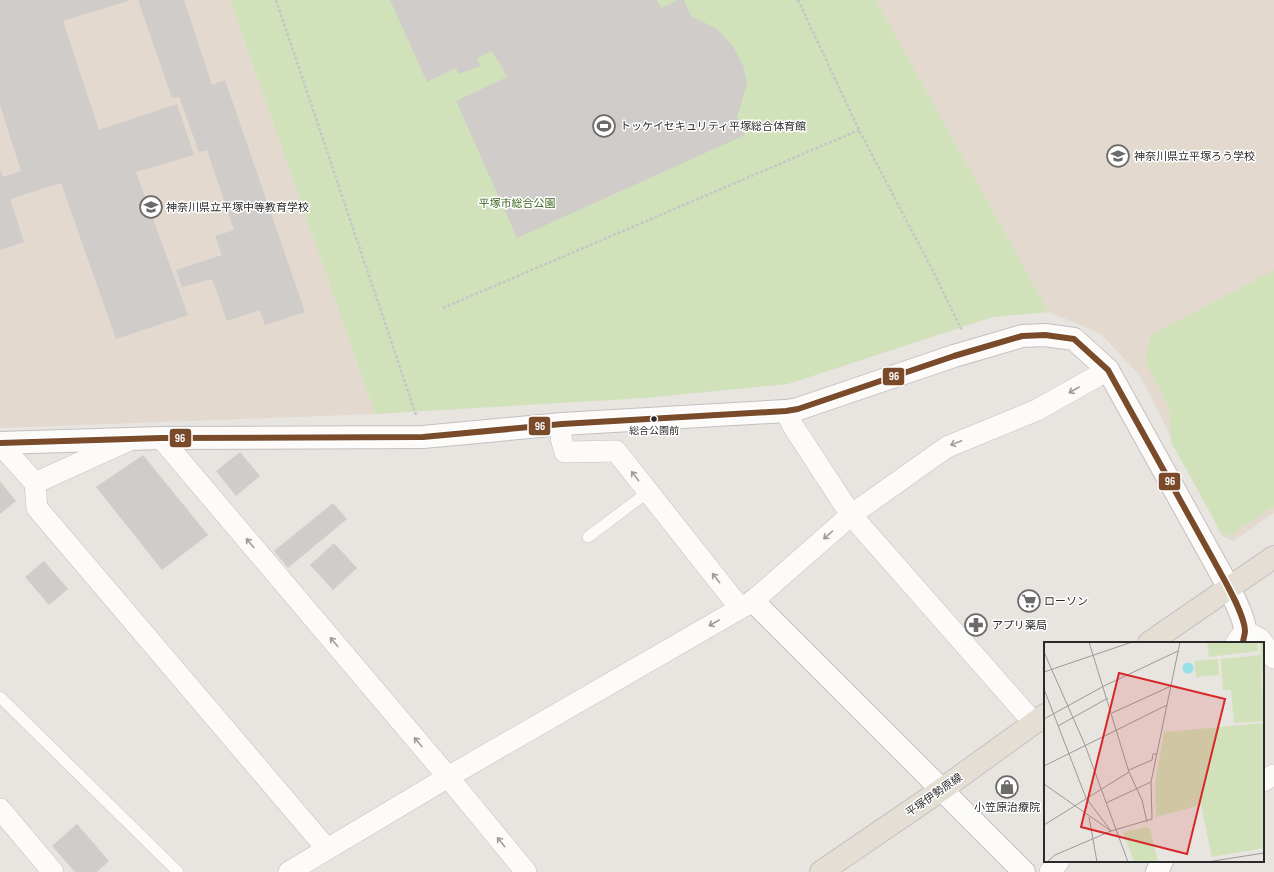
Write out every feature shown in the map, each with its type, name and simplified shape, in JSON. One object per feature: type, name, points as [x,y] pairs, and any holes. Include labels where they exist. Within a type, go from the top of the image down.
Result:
[{"type":"main road","points":[[1150,642],[1274,557]]},
{"type":"main road","name":"平塚伊勢原線","points":[[821,872],[941,790],[1040,719]]},
{"type":"street","points":[[0,443],[161,438],[423,437],[562,424],[786,411],[798,409],[954,356],[1022,336],[1046,335],[1074,339],[1108,370],[1229,588],[1244,622],[1241,639],[1260,639],[1262,642]]},
{"type":"street","points":[[289,872],[448,777],[747,605],[851,515],[947,447],[1037,410],[1108,370]]},
{"type":"street","points":[[786,411],[793,426],[851,515],[1040,719]]},
{"type":"street","points":[[562,424],[561,438],[565,452],[616,451],[648,492],[747,605],[941,790],[1024,872]]},
{"type":"street","points":[[161,438],[448,777],[526,872]]},
{"type":"street","points":[[35,483],[132,439]]},
{"type":"street","points":[[0,443],[35,483],[37,508],[326,849]]},
{"type":"street","points":[[1264,644],[1274,658]]},
{"type":"street","points":[[1264,780],[1274,775]]},
{"type":"street","points":[[0,809],[53,872]]},
{"type":"street","points":[[1050,872],[1058,862]]},
{"type":"street","points":[[1157,872],[1162,862]]},
{"type":"lane","points":[[588,537],[648,492]]},
{"type":"lane","points":[[0,697],[178,872]]},
{"type":"path","points":[[276,0],[416,416]]},
{"type":"path","points":[[798,0],[858,130],[934,273],[962,332]]},
{"type":"path","points":[[443,308],[858,130]]},
{"type":"shaded area","name":"神奈川県立平塚中等教育学校","points":[[0,0],[230,0],[375,414],[0,428]]},
{"type":"shaded area","name":"神奈川県立平塚ろう学校","points":[[876,0],[1274,0],[1274,513],[1233,541],[1222,536],[1140,376],[1101,334],[1049,312]]},
{"type":"green space","name":"平塚市総合公園","points":[[230,0],[876,0],[1049,312],[993,317],[788,384],[645,398],[375,414]]},
{"type":"green space","points":[[1274,270],[1274,506],[1231,535],[1222,534],[1171,442],[1169,407],[1145,361],[1151,335]]},
{"type":"building","points":[[0,0],[131,0],[63,21],[99,130],[177,104],[194,155],[136,172],[188,315],[116,339],[61,183],[10,199],[24,242],[0,250],[0,170],[3,177],[21,171],[0,105]]},
{"type":"building","points":[[138,0],[184,0],[212,85],[225,80],[305,312],[265,325],[260,310],[227,321],[212,279],[182,287],[176,270],[222,255],[215,236],[234,230],[207,150],[199,152],[179,97],[172,98]]},
{"type":"building","name":"トッケイセキュリティ平塚総合体育館","points":[[390,0],[657,0],[661,8],[678,0],[684,0],[691,16],[717,29],[733,46],[743,65],[747,84],[737,117],[745,135],[517,238],[456,101],[507,77],[499,61],[498,62],[492,51],[477,58],[480,66],[458,74],[456,68],[427,82]]},
{"type":"building","points":[[240,452],[260,476],[236,496],[216,471]]},
{"type":"building","points":[[143,455],[208,535],[162,570],[96,487]]},
{"type":"building","points":[[0,481],[16,501],[0,514]]},
{"type":"building","points":[[333,503],[347,519],[288,568],[274,551]]},
{"type":"building","points":[[334,543],[357,568],[333,590],[310,565]]},
{"type":"building","points":[[44,561],[68,589],[49,605],[25,577]]},
{"type":"building","points":[[77,824],[109,861],[97,872],[75,872],[52,846]]},
{"type":"transit line","name":"96","points":[[0,443],[161,438],[423,437],[562,424],[786,411],[798,409],[954,356],[1022,336],[1045,335],[1074,339],[1108,370],[1232,595],[1244,624],[1245,631],[1243,642]]},
{"type":"place","name":"トッケイセキュリティ平塚総合体育館","points":[[604,126]]},
{"type":"place","name":"神奈川県立平塚ろう学校","points":[[1118,156]]},
{"type":"place","name":"神奈川県立平塚中等教育学校","points":[[151,207]]},
{"type":"place","name":"総合公園前","points":[[654,419]]},
{"type":"place","name":"ローソン","points":[[1029,601]]},
{"type":"place","name":"アプリ薬局","points":[[976,625]]},
{"type":"place","name":"小笠原治療院","points":[[1007,787]]}]
